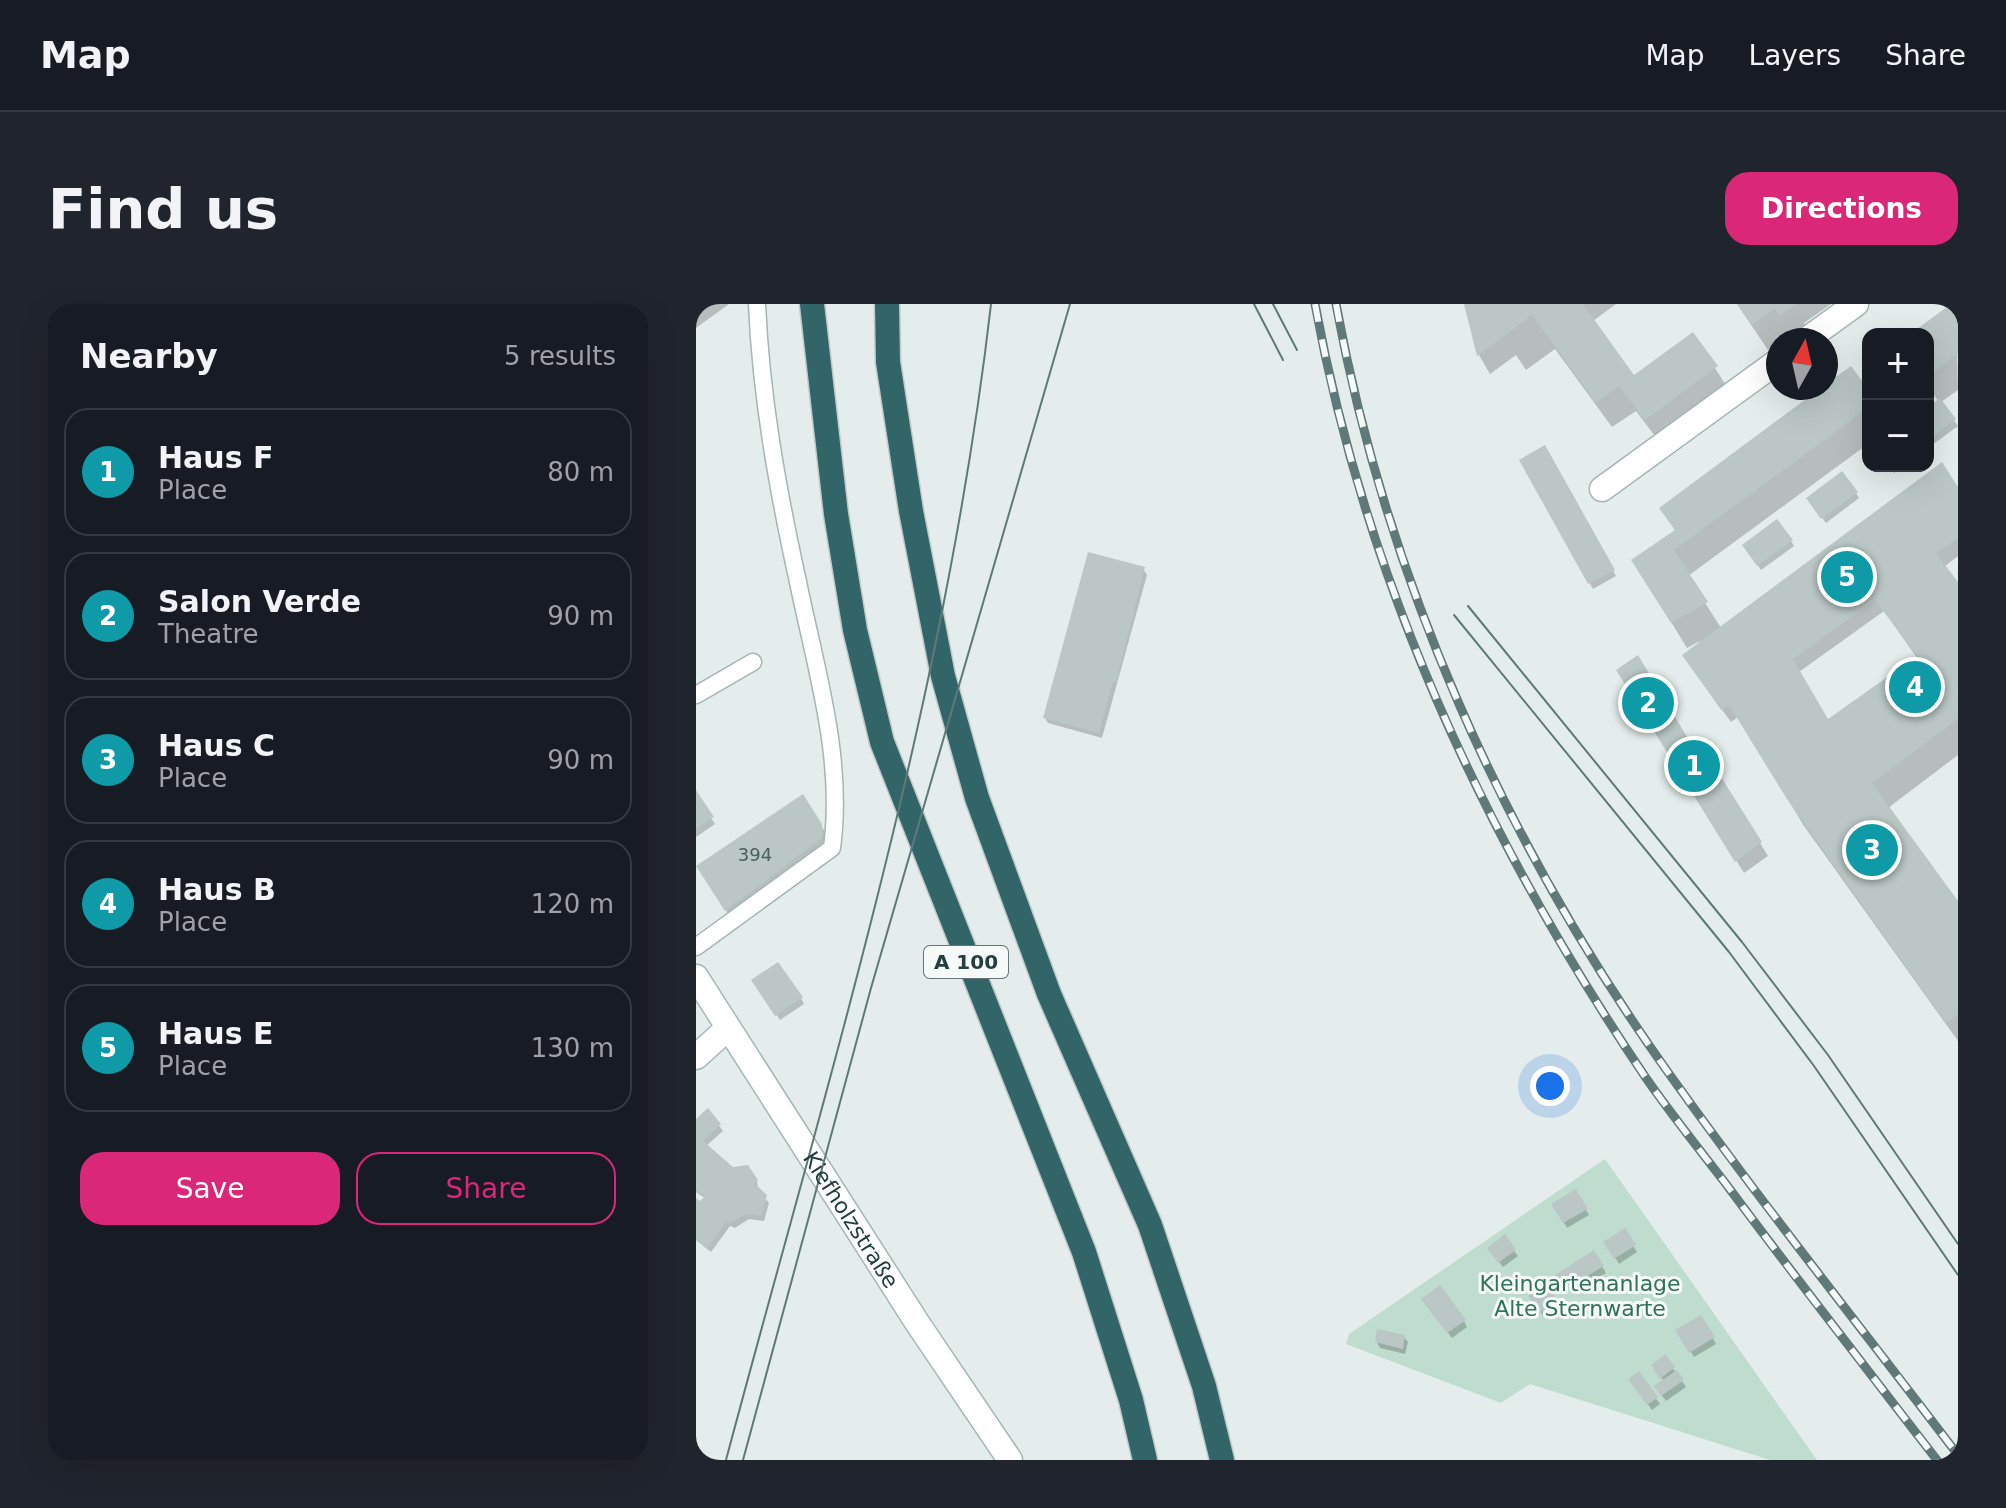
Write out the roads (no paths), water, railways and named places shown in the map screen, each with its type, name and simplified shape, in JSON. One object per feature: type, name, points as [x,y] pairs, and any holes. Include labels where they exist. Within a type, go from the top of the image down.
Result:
[{"type":"highway","name":"A 100","points":[[812,304],[817,366],[852,616],[882,742],[1084,1252],[1131,1400],[1145,1460]]},
{"type":"highway","name":"A 100","points":[[887,304],[888,362],[911,511],[943,676],[977,798],[1049,994],[1150,1225],[1204,1386],[1222,1460]]},
{"type":"street","points":[[1823,328],[1856,304]]},
{"type":"street","points":[[1602,489],[1766,370]]},
{"type":"street","name":"Kiefholzstraße","points":[[696,977],[913,1317],[1010,1460]]},
{"type":"street","points":[[696,1057],[728,1028]]},
{"type":"lane","points":[[696,947],[832,848],[837,806],[831,742],[779,497],[757,304]]},
{"type":"lane","points":[[696,695],[753,662]]},
{"type":"tram line","points":[[726,1460],[843,1030],[914,742],[945,597],[971,451],[991,304]]},
{"type":"tram line","points":[[743,1460],[871,988],[1070,304]]},
{"type":"tram line","points":[[1254,304],[1283,360]]},
{"type":"tram line","points":[[1273,304],[1297,350]]},
{"type":"tram line","points":[[1468,606],[1742,942],[1828,1055],[1958,1244]]},
{"type":"tram line","points":[[1454,615],[1729,952],[1814,1066],[1958,1275]]},
{"type":"railway","points":[[1315,304],[1337,408],[1366,510],[1400,610],[1440,708],[1485,804],[1535,898],[1589,989],[1656,1091],[1937,1460]]},
{"type":"railway","points":[[1336,304],[1358,406],[1386,507],[1420,606],[1459,704],[1503,799],[1607,981],[1665,1068],[1958,1455]]},
{"type":"place","name":"Haus E","points":[[1847,577]]},
{"type":"place","name":"Haus B","points":[[1915,687]]},
{"type":"place","name":"Salon Verde","points":[[1648,703]]},
{"type":"place","name":"Haus F","points":[[1694,766]]},
{"type":"place","name":"Haus C","points":[[1872,850]]},
{"type":"park label","name":"Kleingartenanlage Alte Sternwarte","points":[[1580,1296]]}]
